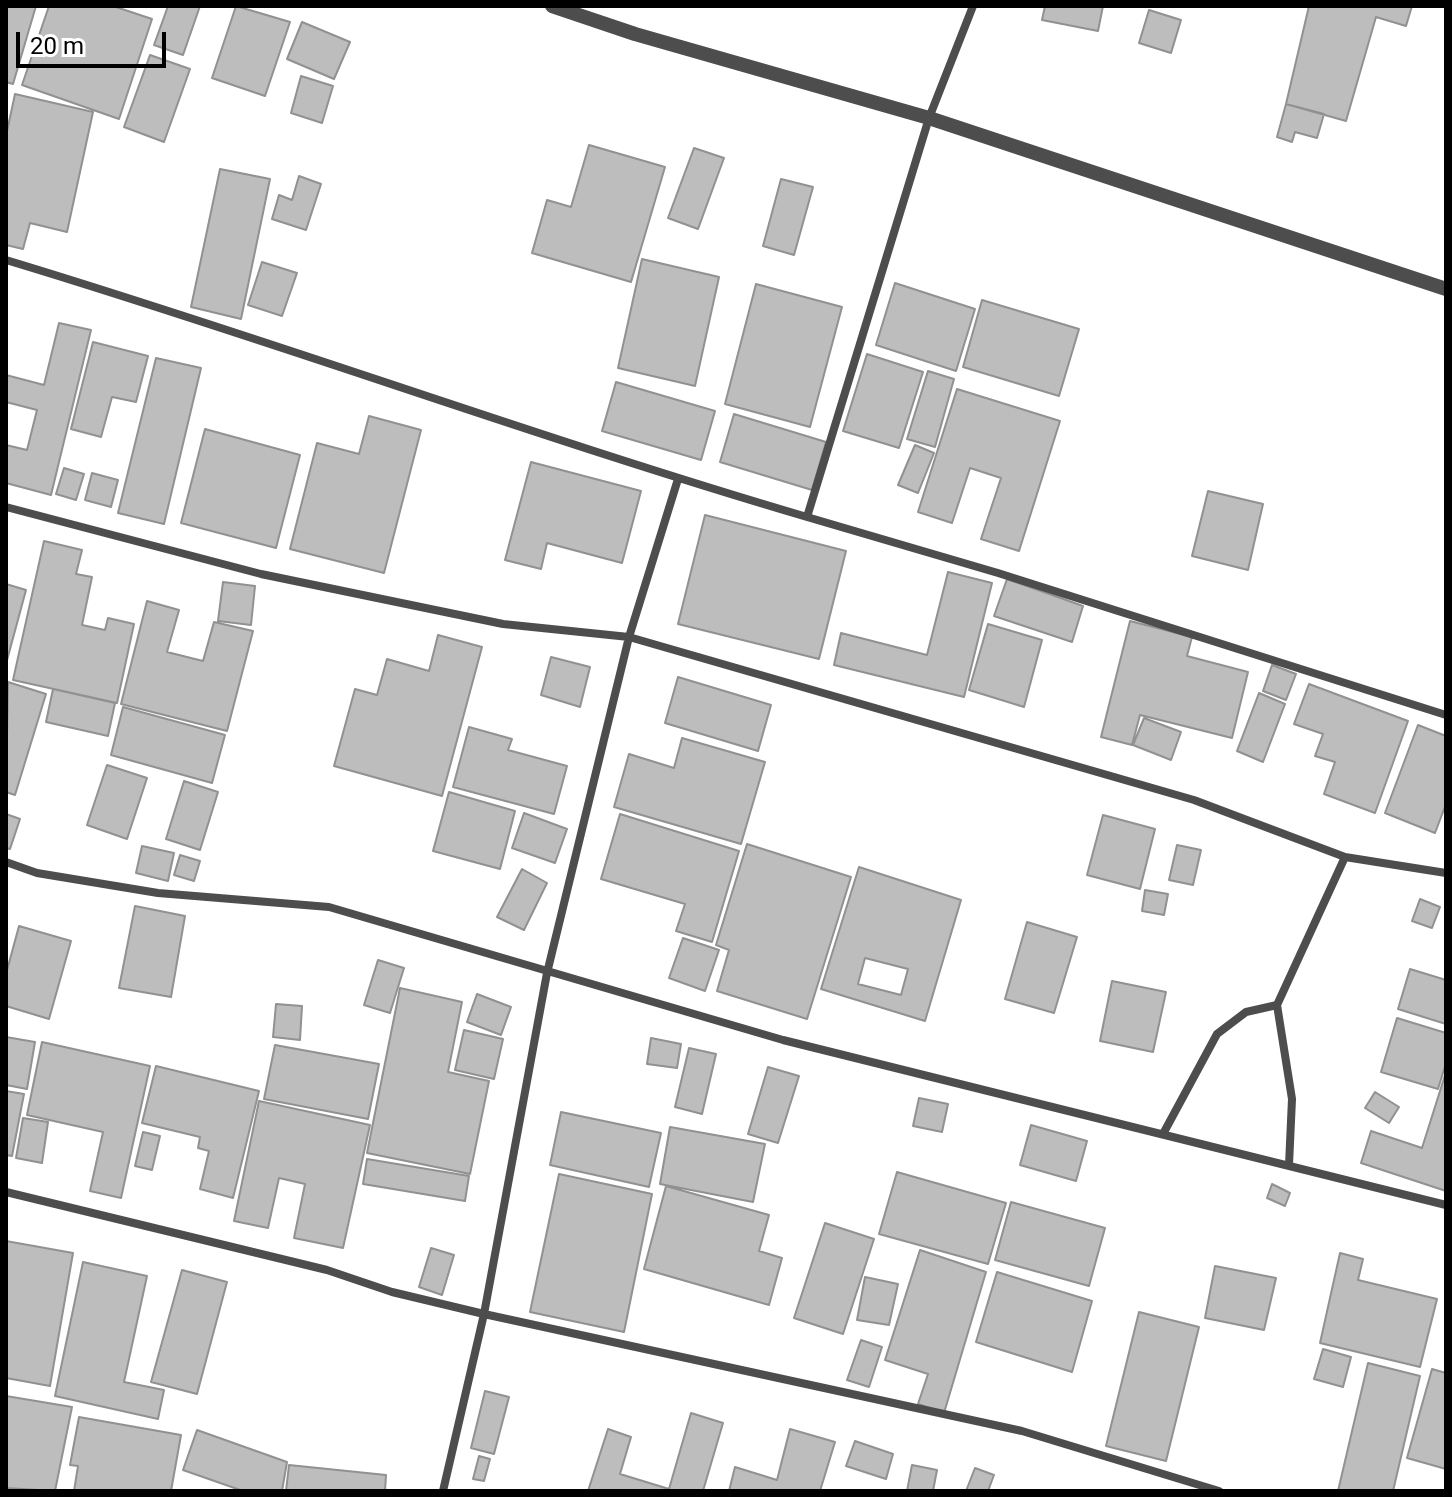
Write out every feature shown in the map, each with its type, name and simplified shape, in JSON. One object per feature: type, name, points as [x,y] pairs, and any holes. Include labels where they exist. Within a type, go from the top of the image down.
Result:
[{"type":"street","points":[[552,6],[635,34],[929,118],[1446,289]]},
{"type":"street","points":[[807,517],[929,118],[973,6]]},
{"type":"street","points":[[6,260],[212,322],[678,479],[998,573],[1446,715]]},
{"type":"street","points":[[443,1491],[484,1314],[547,973],[629,637],[678,479]]},
{"type":"street","points":[[6,507],[276,578],[503,624],[629,637],[1194,800],[1345,857],[1446,873]]},
{"type":"street","points":[[1289,1165],[1292,1099],[1277,1005],[1345,857]]},
{"type":"street","points":[[6,862],[37,873],[158,893],[329,907],[783,1040],[1446,1205]]},
{"type":"street","points":[[1163,1134],[1217,1034],[1246,1012],[1277,1005]]},
{"type":"street","points":[[6,1192],[327,1270],[392,1292],[484,1314],[1022,1431],[1219,1491]]},
{"type":"building","points":[[6,6],[36,6],[13,84],[6,82]]},
{"type":"building","points":[[49,6],[113,6],[152,19],[119,119],[22,85]]},
{"type":"building","points":[[168,6],[200,6],[183,55],[154,45]]},
{"type":"building","points":[[236,6],[290,22],[265,96],[212,78]]},
{"type":"building","points":[[1045,6],[1103,6],[1098,31],[1042,20]]},
{"type":"building","points":[[1309,6],[1412,6],[1406,26],[1376,17],[1346,121],[1286,104]]},
{"type":"building","points":[[1149,10],[1181,20],[1171,53],[1139,43]]},
{"type":"building","points":[[302,22],[350,42],[334,79],[287,59]]},
{"type":"building","points":[[150,55],[190,69],[164,142],[124,127]]},
{"type":"building","points":[[301,76],[333,86],[322,123],[291,113]]},
{"type":"building","points":[[15,94],[93,112],[67,232],[30,223],[23,249],[6,245],[6,136]]},
{"type":"building","points":[[1286,104],[1324,114],[1317,138],[1295,132],[1292,142],[1277,137]]},
{"type":"building","points":[[589,145],[665,167],[631,282],[532,253],[547,200],[571,207]]},
{"type":"building","points":[[694,148],[724,158],[698,229],[668,218]]},
{"type":"building","points":[[220,169],[270,179],[241,319],[191,307]]},
{"type":"building","points":[[299,176],[321,184],[306,230],[272,219],[279,195],[292,200]]},
{"type":"building","points":[[781,179],[813,187],[794,255],[763,246]]},
{"type":"building","points":[[642,259],[719,277],[695,386],[618,368]]},
{"type":"building","points":[[262,262],[297,273],[282,316],[248,305]]},
{"type":"building","points":[[895,283],[975,309],[956,371],[876,345]]},
{"type":"building","points":[[756,284],[842,307],[810,427],[725,404]]},
{"type":"building","points":[[982,300],[1079,329],[1059,396],[963,367]]},
{"type":"building","points":[[59,323],[91,330],[51,495],[6,483],[6,445],[27,450],[37,410],[6,402],[6,375],[44,385]]},
{"type":"building","points":[[93,342],[148,356],[136,402],[112,397],[101,437],[71,429]]},
{"type":"building","points":[[867,354],[923,372],[899,448],[843,431]]},
{"type":"building","points":[[156,358],[201,368],[164,524],[118,513]]},
{"type":"building","points":[[928,371],[954,379],[935,447],[907,439]]},
{"type":"building","points":[[616,382],[715,411],[701,460],[602,431]]},
{"type":"building","points":[[957,389],[1060,421],[1019,551],[981,539],[1001,478],[970,468],[952,523],[918,512]]},
{"type":"building","points":[[734,414],[826,442],[812,490],[720,462]]},
{"type":"building","points":[[369,416],[421,430],[384,573],[290,549],[317,443],[359,454]]},
{"type":"building","points":[[205,429],[300,455],[276,548],[181,523]]},
{"type":"building","points":[[915,445],[934,453],[918,493],[898,485]]},
{"type":"building","points":[[531,462],[641,491],[622,563],[547,543],[541,569],[505,560]]},
{"type":"building","points":[[64,468],[84,474],[76,500],[56,494]]},
{"type":"building","points":[[92,473],[118,480],[111,507],[85,500]]},
{"type":"building","points":[[1208,491],[1263,504],[1248,570],[1192,556]]},
{"type":"building","points":[[705,515],[846,551],[819,659],[678,624]]},
{"type":"building","points":[[44,541],[82,550],[76,574],[92,577],[82,625],[105,630],[108,618],[134,624],[117,703],[13,680]]},
{"type":"building","points":[[948,572],[992,583],[964,697],[834,665],[841,633],[927,655]]},
{"type":"building","points":[[1007,579],[1083,606],[1072,642],[994,616]]},
{"type":"building","points":[[223,582],[255,586],[251,625],[218,621]]},
{"type":"building","points":[[6,584],[26,590],[6,664]]},
{"type":"building","points":[[147,601],[179,610],[167,652],[203,661],[214,622],[253,631],[227,731],[121,704]]},
{"type":"building","points":[[1130,621],[1192,637],[1187,656],[1248,672],[1232,738],[1140,715],[1132,745],[1101,737]]},
{"type":"building","points":[[988,624],[1042,640],[1024,707],[969,690]]},
{"type":"building","points":[[438,635],[482,647],[442,796],[334,766],[355,689],[377,695],[387,659],[429,671]]},
{"type":"building","points":[[551,657],[590,667],[580,707],[541,695]]},
{"type":"building","points":[[1272,665],[1296,674],[1286,700],[1263,691]]},
{"type":"building","points":[[678,677],[771,705],[758,751],[665,723]]},
{"type":"building","points":[[8,682],[46,694],[15,795],[6,792]]},
{"type":"building","points":[[1309,684],[1408,721],[1375,813],[1324,794],[1335,762],[1315,756],[1323,734],[1294,724]]},
{"type":"building","points":[[53,689],[115,703],[108,736],[46,722]]},
{"type":"building","points":[[1259,693],[1285,704],[1263,762],[1237,751]]},
{"type":"building","points":[[123,707],[225,735],[212,783],[111,755]]},
{"type":"building","points":[[1144,718],[1181,732],[1171,760],[1133,745]]},
{"type":"building","points":[[1418,725],[1446,736],[1446,804],[1435,833],[1385,813]]},
{"type":"building","points":[[469,727],[512,739],[508,750],[567,766],[554,814],[453,787]]},
{"type":"building","points":[[682,738],[765,762],[741,844],[614,807],[629,754],[674,768]]},
{"type":"building","points":[[107,765],[147,778],[127,839],[87,825]]},
{"type":"building","points":[[184,781],[218,792],[200,850],[166,839]]},
{"type":"building","points":[[449,792],[515,811],[500,869],[433,851]]},
{"type":"building","points":[[524,813],[567,829],[555,863],[512,848]]},
{"type":"building","points":[[6,814],[20,819],[10,849],[6,848]]},
{"type":"building","points":[[620,814],[739,851],[712,942],[676,931],[685,904],[601,879]]},
{"type":"building","points":[[1103,815],[1155,829],[1140,889],[1087,875]]},
{"type":"building","points":[[747,844],[851,877],[807,1019],[717,991],[729,950],[716,945]]},
{"type":"building","points":[[1177,845],[1201,850],[1193,885],[1169,880]]},
{"type":"building","points":[[142,846],[174,853],[168,881],[136,873]]},
{"type":"building","points":[[180,855],[200,861],[194,881],[174,875]]},
{"type":"building","points":[[859,867],[961,900],[925,1021],[821,989]],"holes":[[[865,958],[908,969],[901,995],[858,984]]]},
{"type":"building","points":[[522,869],[547,883],[524,930],[497,917]]},
{"type":"building","points":[[1145,890],[1168,894],[1164,915],[1142,911]]},
{"type":"building","points":[[1420,899],[1440,907],[1432,928],[1412,921]]},
{"type":"building","points":[[135,906],[185,916],[171,997],[119,988]]},
{"type":"building","points":[[1027,922],[1077,937],[1054,1013],[1005,999]]},
{"type":"building","points":[[19,926],[71,941],[49,1019],[6,1006],[6,974]]},
{"type":"building","points":[[683,938],[719,950],[705,991],[669,978]]},
{"type":"building","points":[[378,960],[404,968],[390,1013],[364,1005]]},
{"type":"building","points":[[1410,969],[1446,980],[1446,1024],[1398,1009]]},
{"type":"building","points":[[1112,981],[1166,992],[1153,1052],[1100,1041]]},
{"type":"building","points":[[400,988],[462,1002],[448,1072],[489,1081],[470,1174],[367,1153]]},
{"type":"building","points":[[477,994],[511,1007],[501,1035],[467,1022]]},
{"type":"building","points":[[276,1004],[302,1006],[300,1040],[273,1037]]},
{"type":"building","points":[[1397,1018],[1446,1033],[1446,1063],[1438,1089],[1381,1072]]},
{"type":"building","points":[[464,1030],[503,1039],[494,1079],[455,1070]]},
{"type":"building","points":[[6,1037],[35,1042],[27,1089],[6,1085]]},
{"type":"building","points":[[651,1038],[681,1044],[677,1068],[647,1064]]},
{"type":"building","points":[[42,1042],[150,1066],[121,1198],[90,1191],[103,1132],[27,1115]]},
{"type":"building","points":[[275,1045],[379,1064],[368,1119],[264,1099]]},
{"type":"building","points":[[689,1048],[716,1054],[702,1114],[675,1107]]},
{"type":"building","points":[[156,1066],[259,1091],[233,1198],[200,1189],[209,1151],[198,1148],[200,1137],[142,1123]]},
{"type":"building","points":[[768,1067],[799,1076],[778,1143],[748,1134]]},
{"type":"building","points":[[1446,1072],[1446,1191],[1361,1163],[1371,1131],[1422,1148]]},
{"type":"building","points":[[6,1091],[24,1094],[12,1156],[6,1155]]},
{"type":"building","points":[[1375,1092],[1399,1107],[1389,1123],[1365,1108]]},
{"type":"building","points":[[919,1098],[948,1104],[942,1132],[913,1126]]},
{"type":"building","points":[[259,1101],[370,1125],[343,1248],[294,1238],[305,1184],[279,1178],[268,1228],[234,1221]]},
{"type":"building","points":[[561,1112],[661,1133],[649,1187],[550,1165]]},
{"type":"building","points":[[23,1118],[48,1122],[42,1163],[16,1158]]},
{"type":"building","points":[[1031,1125],[1087,1141],[1076,1181],[1020,1165]]},
{"type":"building","points":[[670,1127],[765,1144],[753,1202],[660,1184]]},
{"type":"building","points":[[143,1132],[160,1136],[152,1170],[135,1166]]},
{"type":"building","points":[[367,1159],[469,1176],[465,1201],[363,1184]]},
{"type":"building","points":[[897,1172],[1006,1203],[988,1264],[879,1234]]},
{"type":"building","points":[[559,1174],[652,1194],[624,1332],[530,1312]]},
{"type":"building","points":[[1272,1184],[1290,1193],[1285,1206],[1267,1198]]},
{"type":"building","points":[[666,1186],[769,1215],[759,1251],[782,1258],[769,1305],[644,1269]]},
{"type":"building","points":[[1011,1202],[1105,1228],[1089,1286],[995,1260]]},
{"type":"building","points":[[825,1223],[874,1239],[843,1334],[794,1318]]},
{"type":"building","points":[[6,1241],[73,1253],[50,1386],[6,1378]]},
{"type":"building","points":[[431,1248],[454,1255],[442,1295],[419,1287]]},
{"type":"building","points":[[920,1250],[986,1272],[944,1413],[918,1404],[928,1374],[885,1360]]},
{"type":"building","points":[[1340,1253],[1363,1259],[1358,1280],[1437,1299],[1420,1367],[1320,1343]]},
{"type":"building","points":[[83,1262],[147,1276],[124,1382],[164,1390],[158,1419],[55,1396]]},
{"type":"building","points":[[1215,1266],[1276,1278],[1264,1330],[1205,1318]]},
{"type":"building","points":[[182,1270],[227,1282],[197,1394],[151,1382]]},
{"type":"building","points":[[997,1272],[1092,1301],[1072,1372],[976,1342]]},
{"type":"building","points":[[865,1277],[898,1284],[889,1325],[857,1320]]},
{"type":"building","points":[[1139,1312],[1199,1327],[1166,1461],[1106,1446]]},
{"type":"building","points":[[861,1340],[882,1347],[869,1387],[847,1380]]},
{"type":"building","points":[[1323,1349],[1351,1357],[1343,1387],[1314,1379]]},
{"type":"building","points":[[1368,1363],[1420,1376],[1393,1491],[1338,1491]]},
{"type":"building","points":[[1432,1369],[1446,1373],[1446,1469],[1407,1458]]},
{"type":"building","points":[[485,1391],[509,1397],[494,1454],[471,1448]]},
{"type":"building","points":[[6,1396],[72,1407],[55,1491],[6,1488]]},
{"type":"building","points":[[691,1413],[723,1423],[703,1491],[588,1491],[608,1429],[631,1437],[620,1474],[669,1489]]},
{"type":"building","points":[[79,1417],[181,1435],[171,1491],[74,1491],[78,1466],[70,1465]]},
{"type":"building","points":[[790,1429],[835,1442],[820,1491],[729,1491],[735,1467],[777,1480]]},
{"type":"building","points":[[197,1430],[287,1462],[282,1491],[243,1491],[183,1470]]},
{"type":"building","points":[[855,1441],[893,1454],[886,1479],[846,1466]]},
{"type":"building","points":[[479,1456],[490,1459],[484,1481],[473,1479]]},
{"type":"building","points":[[289,1465],[386,1475],[385,1491],[286,1491]]},
{"type":"building","points":[[912,1465],[937,1470],[933,1491],[907,1491]]},
{"type":"building","points":[[975,1468],[994,1475],[988,1491],[966,1491]]}]
